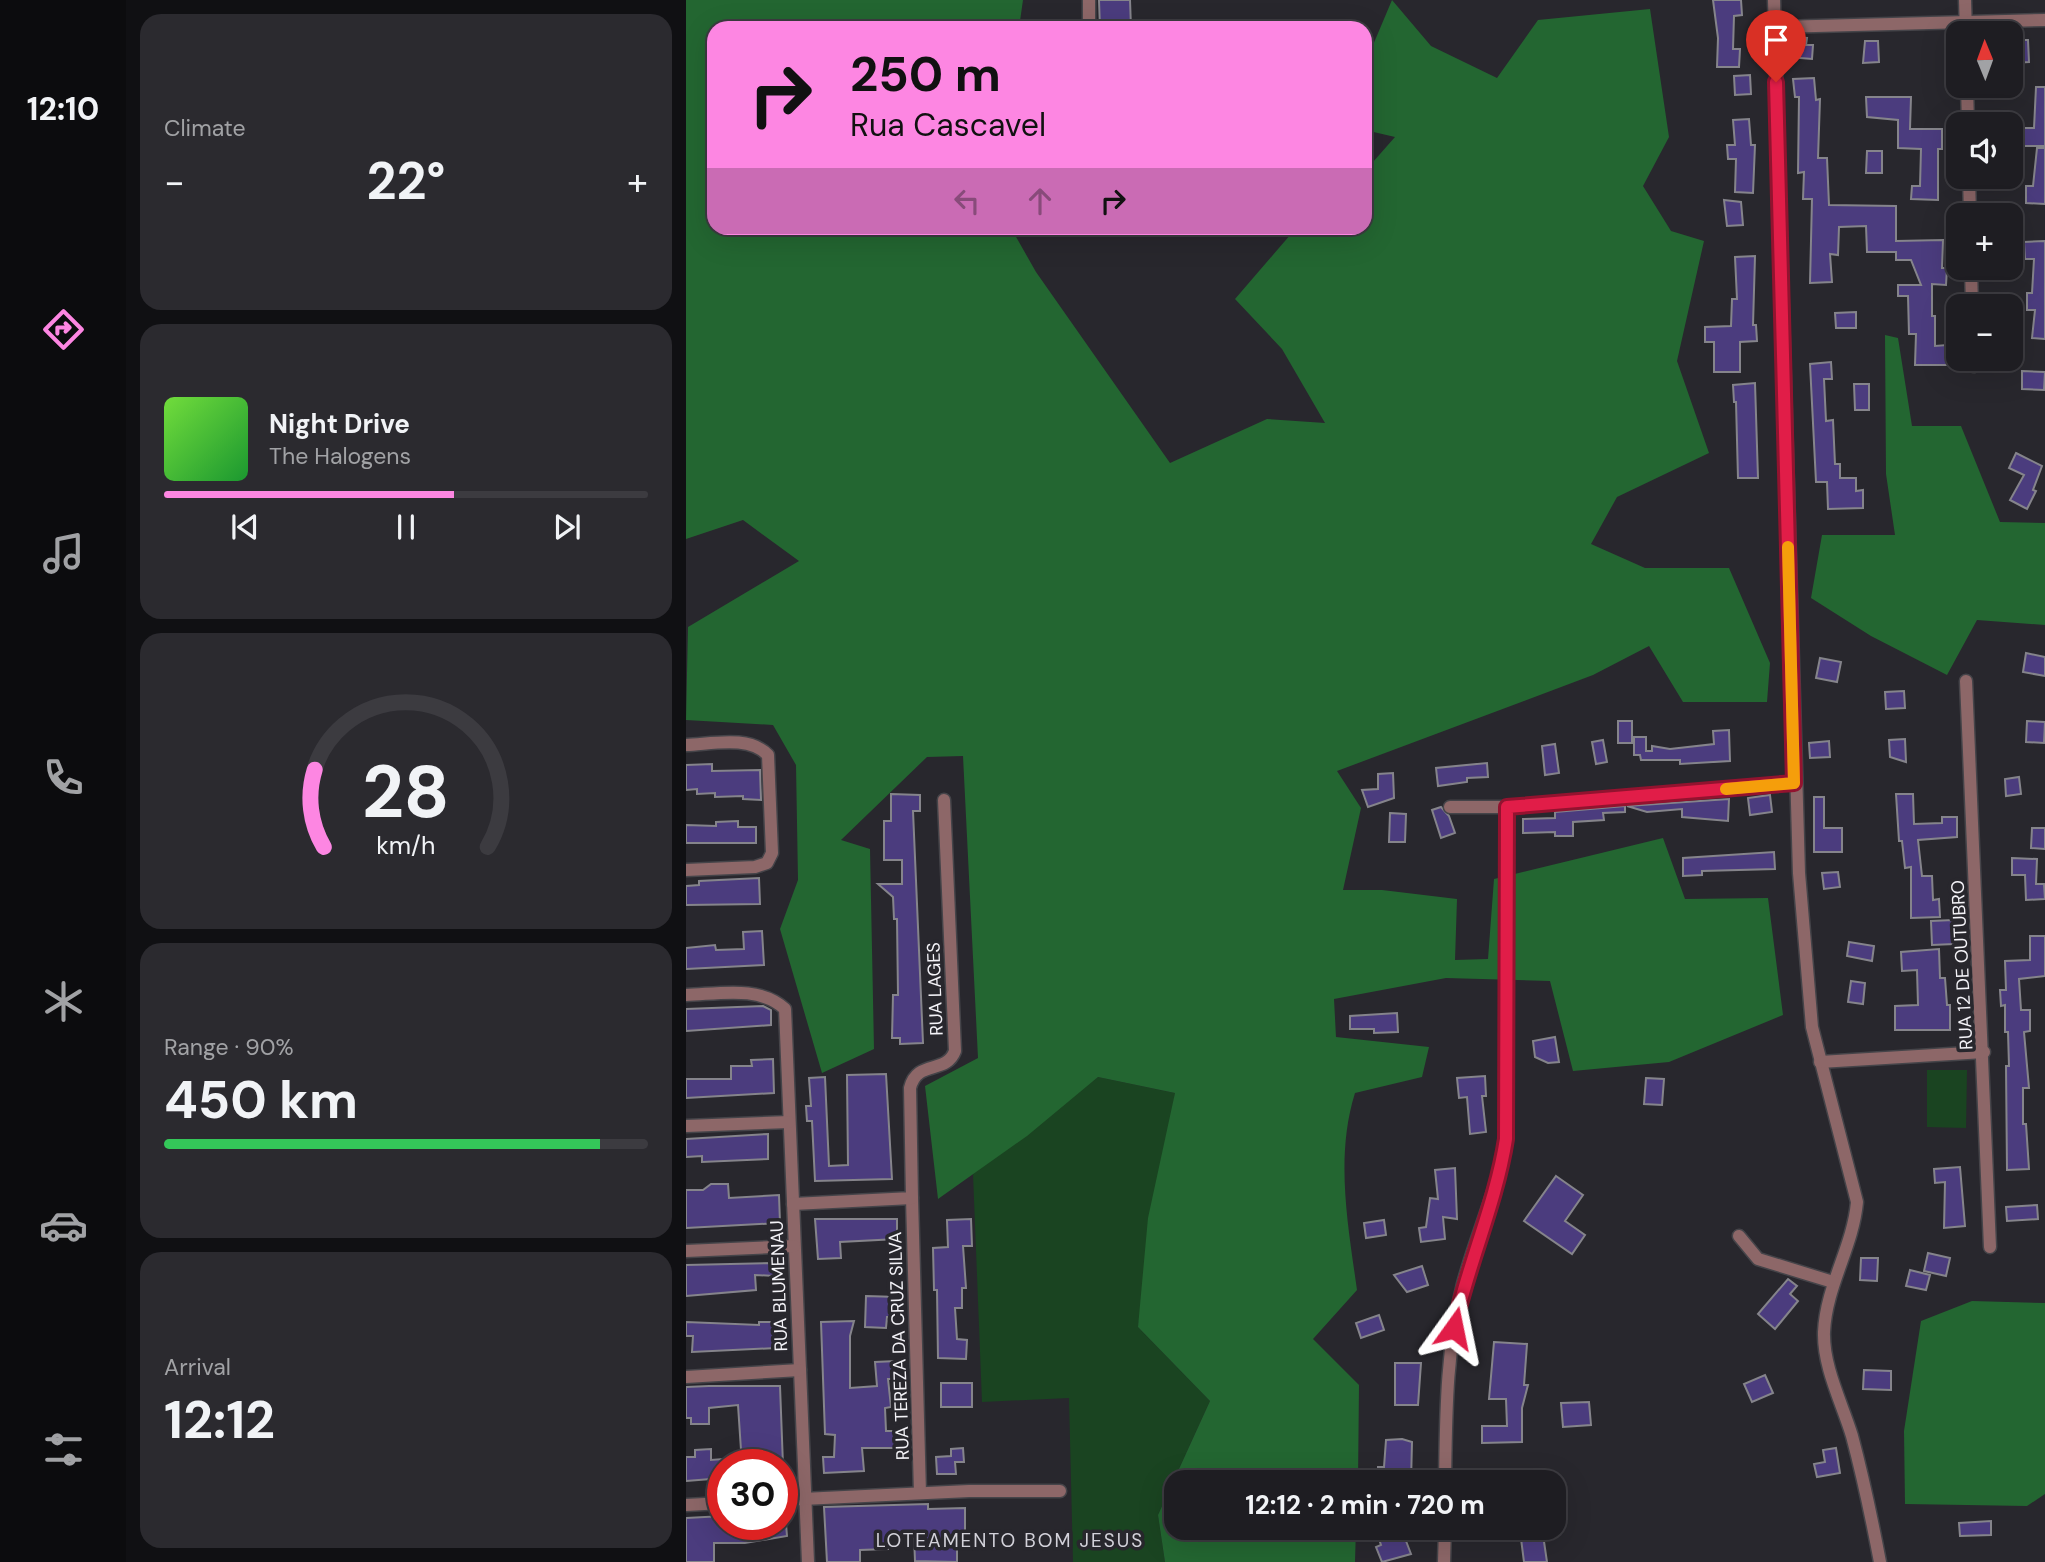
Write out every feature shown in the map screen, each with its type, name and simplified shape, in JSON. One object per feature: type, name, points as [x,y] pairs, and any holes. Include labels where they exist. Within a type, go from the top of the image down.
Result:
[{"type":"street","points":[[1089,0],[1089,21]]},
{"type":"street","points":[[1774,0],[1794,783],[1807,998],[1820,1062],[1846,1148],[1857,1202],[1855,1222],[1833,1282],[1824,1334],[1827,1359],[1858,1460],[1880,1562]]},
{"type":"street","points":[[1965,0],[1966,21]]},
{"type":"street","points":[[2023,22],[2045,20]]},
{"type":"street","points":[[1774,27],[1946,28]]},
{"type":"street","name":"RUA 12 DE OUTUBRO","points":[[1966,681],[1984,1052],[1990,1247]]},
{"type":"street","points":[[686,745],[747,743],[760,746],[768,755],[772,853],[767,863],[755,867],[686,870]]},
{"type":"street","points":[[1450,807],[1507,807],[1794,783]]},
{"type":"street","name":"RUA LAGES","points":[[912,1198],[909,1088],[917,1072],[945,1063],[955,1051],[944,800]]},
{"type":"street","points":[[1445,1470],[1446,1395],[1454,1328],[1470,1261],[1501,1170],[1506,1139],[1507,807]]},
{"type":"street","name":"RUA BLUMENAU","points":[[686,995],[751,993],[769,997],[785,1009],[808,1562]]},
{"type":"street","points":[[1820,1062],[1984,1052]]},
{"type":"street","points":[[686,1126],[789,1122]]},
{"type":"street","points":[[793,1204],[912,1198]]},
{"type":"street","name":"RUA TEREZA DA CRUZ SILVA","points":[[912,1198],[920,1493]]},
{"type":"street","points":[[1738,1236],[1758,1259],[1833,1282]]},
{"type":"street","points":[[686,1251],[794,1246]]},
{"type":"street","points":[[686,1377],[800,1370]]},
{"type":"street","points":[[798,1499],[969,1491],[1060,1491]]},
{"type":"street","points":[[686,1504],[707,1503]]},
{"type":"street","points":[[1444,1562],[1445,1540]]},
{"type":"green space","points":[[686,0],[1023,0],[1020,21],[707,21],[707,235],[1015,235],[1036,272],[1170,463],[1267,419],[1325,423],[1282,349],[1235,299],[1290,235],[1372,235],[1372,163],[1395,137],[1372,132],[1372,47],[1392,0],[1431,46],[1497,78],[1538,20],[1650,9],[1669,137],[1643,186],[1671,231],[1704,241],[1677,361],[1709,453],[1617,497],[1591,544],[1645,568],[1729,568],[1770,663],[1767,702],[1683,702],[1649,646],[1593,675],[1337,771],[1361,808],[1343,890],[1382,890],[1457,899],[1455,960],[1488,959],[1494,879],[1663,838],[1685,899],[1768,898],[1783,1015],[1669,1062],[1573,1071],[1550,981],[1446,978],[1334,999],[1336,1037],[1429,1047],[1422,1077],[1355,1093],[1349,1117],[1344,1166],[1345,1191],[1357,1290],[1313,1339],[1359,1385],[1358,1470],[1179,1470],[1210,1401],[1138,1327],[1148,1218],[1175,1093],[1098,1077],[1027,1136],[938,1199],[925,1086],[978,1058],[963,756],[927,757],[841,840],[870,849],[874,1049],[822,1073],[780,929],[798,880],[796,765],[773,725],[686,720],[688,627],[799,561],[743,520],[686,539]]},
{"type":"green space","points":[[1885,335],[1898,338],[1912,426],[1961,426],[2000,522],[2045,523],[2045,625],[1977,620],[1947,675],[1871,636],[1811,598],[1822,535],[1895,535],[1886,474]]},
{"type":"green space","points":[[1927,1070],[1967,1070],[1966,1128],[1927,1127]]},
{"type":"green space","points":[[1098,1077],[1175,1093],[1138,1327],[1210,1401],[1179,1470],[1164,1470],[1164,1502],[1158,1515],[1165,1562],[1073,1562],[1069,1398],[982,1402],[973,1174]]},
{"type":"green space","points":[[1972,1301],[2045,1303],[2045,1494],[2027,1506],[1905,1504],[1904,1431],[1921,1321]]},
{"type":"green space","points":[[1164,1502],[1164,1540],[1356,1540],[1355,1562],[1165,1562],[1158,1515]]},
{"type":"building","points":[[1099,0],[1130,0],[1131,21],[1100,21]]},
{"type":"building","points":[[1713,0],[1741,0],[1742,15],[1734,16],[1733,49],[1740,49],[1739,67],[1717,67],[1718,38]]},
{"type":"building","points":[[1791,37],[1807,38],[1806,45],[1813,45],[1812,59],[1789,57]]},
{"type":"building","points":[[2023,40],[2028,40],[2029,62],[2023,62]]},
{"type":"building","points":[[1865,41],[1878,41],[1879,62],[1863,63]]},
{"type":"building","points":[[1750,75],[1751,94],[1735,95],[1734,76]]},
{"type":"building","points":[[1814,78],[1816,100],[1820,99],[1818,158],[1827,158],[1829,205],[1896,206],[1896,241],[1943,240],[1942,268],[1946,268],[1946,285],[1932,284],[1932,316],[1935,316],[1935,346],[1946,345],[1946,365],[1915,365],[1916,334],[1909,334],[1908,296],[1898,296],[1898,285],[1921,285],[1911,260],[1896,260],[1896,252],[1867,252],[1866,226],[1839,227],[1838,255],[1830,254],[1832,282],[1810,283],[1812,199],[1803,199],[1804,172],[1798,173],[1799,97],[1795,97],[1793,79]]},
{"type":"building","points":[[2036,87],[2045,87],[2045,146],[2023,146],[2023,128],[2034,128]]},
{"type":"building","points":[[1866,97],[1911,97],[1910,129],[1942,129],[1942,149],[1938,149],[1938,200],[1911,199],[1912,186],[1920,186],[1921,149],[1898,148],[1898,120],[1867,117]]},
{"type":"building","points":[[1749,119],[1751,145],[1755,145],[1753,193],[1735,192],[1736,159],[1728,159],[1727,145],[1735,145],[1733,120]]},
{"type":"building","points":[[2037,148],[2045,148],[2045,204],[2026,203],[2026,186],[2033,186]]},
{"type":"building","points":[[1867,151],[1882,151],[1882,173],[1866,173]]},
{"type":"building","points":[[1724,200],[1741,202],[1743,225],[1727,226]]},
{"type":"building","points":[[2045,241],[2045,339],[2032,338],[2035,310],[2027,310],[2027,293],[2032,293],[2034,259],[2025,259],[2024,242]]},
{"type":"building","points":[[1755,256],[1753,325],[1756,325],[1757,341],[1740,342],[1740,372],[1714,372],[1714,342],[1705,342],[1705,327],[1731,326],[1732,299],[1737,299],[1735,257]]},
{"type":"building","points":[[1856,312],[1856,328],[1836,328],[1835,313]]},
{"type":"building","points":[[1831,362],[1832,379],[1824,379],[1826,421],[1833,420],[1835,464],[1840,464],[1840,478],[1856,478],[1856,491],[1863,490],[1863,508],[1828,509],[1827,482],[1816,482],[1810,364]]},
{"type":"building","points":[[2022,371],[2045,372],[2044,390],[2022,389]]},
{"type":"building","points":[[1755,383],[1758,478],[1738,478],[1733,385]]},
{"type":"building","points":[[1854,384],[1869,384],[1869,410],[1855,410]]},
{"type":"building","points":[[2016,453],[2042,466],[2033,490],[2036,491],[2027,509],[2010,500],[2024,475],[2009,468]]},
{"type":"building","points":[[2026,653],[2045,657],[2045,676],[2023,672]]},
{"type":"building","points":[[1820,658],[1841,662],[1837,682],[1816,678]]},
{"type":"building","points":[[1904,691],[1905,708],[1886,709],[1885,692]]},
{"type":"building","points":[[1618,721],[1632,721],[1632,743],[1618,743]]},
{"type":"building","points":[[2027,721],[2045,722],[2044,743],[2026,742]]},
{"type":"building","points":[[1729,730],[1730,761],[1680,764],[1680,760],[1641,760],[1640,755],[1634,755],[1634,737],[1646,737],[1646,751],[1652,751],[1652,746],[1670,749],[1714,744],[1713,731]]},
{"type":"building","points":[[1905,739],[1906,762],[1890,757],[1889,740]]},
{"type":"building","points":[[1603,740],[1607,762],[1596,764],[1592,742]]},
{"type":"building","points":[[1829,741],[1830,757],[1810,758],[1809,743]]},
{"type":"building","points":[[1555,744],[1559,773],[1545,775],[1542,746]]},
{"type":"building","points":[[1487,763],[1488,777],[1467,778],[1467,782],[1438,786],[1436,768]]},
{"type":"building","points":[[712,764],[712,771],[760,770],[761,800],[743,799],[743,796],[715,797],[715,793],[697,794],[697,789],[686,790],[686,765]]},
{"type":"building","points":[[1393,773],[1394,798],[1368,807],[1362,790],[1378,789],[1378,774]]},
{"type":"building","points":[[2019,777],[2021,794],[2006,796],[2005,779]]},
{"type":"building","points":[[891,794],[920,795],[920,811],[913,811],[923,1043],[900,1044],[900,1038],[892,1038],[893,995],[898,995],[897,919],[894,919],[893,897],[878,884],[902,884],[902,860],[884,860],[884,821],[891,821]]},
{"type":"building","points":[[1896,794],[1913,794],[1914,824],[1942,823],[1942,817],[1957,817],[1957,837],[1918,840],[1922,876],[1932,876],[1933,900],[1939,899],[1940,917],[1911,918],[1911,867],[1905,868],[1902,841],[1899,841]]},
{"type":"building","points":[[1770,795],[1772,812],[1750,815],[1748,798]]},
{"type":"building","points":[[1814,797],[1824,797],[1824,828],[1842,828],[1842,852],[1814,852]]},
{"type":"building","points":[[1729,799],[1728,821],[1682,817],[1682,809],[1647,812],[1627,806]]},
{"type":"building","points":[[1625,806],[1625,812],[1603,813],[1604,820],[1573,822],[1573,836],[1555,836],[1555,832],[1523,833],[1523,819],[1555,818],[1555,812]]},
{"type":"building","points":[[1441,807],[1449,816],[1455,833],[1441,838],[1432,810]]},
{"type":"building","points":[[1390,813],[1406,814],[1405,842],[1389,842]]},
{"type":"building","points":[[738,821],[738,827],[756,827],[756,843],[686,843],[686,825],[716,826],[716,822]]},
{"type":"building","points":[[2032,828],[2045,828],[2045,849],[2031,848]]},
{"type":"building","points":[[1774,852],[1775,869],[1702,871],[1702,875],[1683,876],[1683,858]]},
{"type":"building","points":[[2012,858],[2037,859],[2036,884],[2044,884],[2045,899],[2026,900],[2025,875],[2012,875]]},
{"type":"building","points":[[1838,872],[1840,887],[1824,889],[1822,873]]},
{"type":"building","points":[[759,878],[760,904],[686,905],[686,886],[699,885],[699,881]]},
{"type":"building","points":[[1953,920],[1954,944],[1932,945],[1931,921]]},
{"type":"building","points":[[762,931],[764,965],[686,969],[686,948],[715,945],[716,950],[744,949],[743,932]]},
{"type":"building","points":[[2030,936],[2045,936],[2045,976],[2019,979],[2021,1010],[2030,1010],[2030,1031],[2024,1032],[2029,1088],[2023,1088],[2023,1124],[2026,1124],[2029,1169],[2007,1170],[2008,1032],[2005,1032],[2005,1005],[2001,1006],[2000,990],[2006,990],[2005,961],[2030,960]]},
{"type":"building","points":[[1849,942],[1874,946],[1872,961],[1847,956]]},
{"type":"building","points":[[1939,949],[1940,978],[1945,978],[1947,1005],[1950,1005],[1950,1030],[1895,1030],[1895,1006],[1918,1005],[1917,970],[1902,971],[1901,952]]},
{"type":"building","points":[[1851,981],[1865,983],[1863,1004],[1848,1002]]},
{"type":"building","points":[[763,1006],[771,1010],[771,1025],[686,1031],[686,1009]]},
{"type":"building","points":[[1397,1013],[1398,1032],[1374,1033],[1374,1029],[1350,1029],[1350,1016]]},
{"type":"building","points":[[1555,1037],[1559,1062],[1548,1063],[1535,1057],[1533,1041]]},
{"type":"building","points":[[773,1059],[774,1093],[686,1098],[686,1079],[731,1079],[731,1066],[752,1066],[751,1060]]},
{"type":"building","points":[[886,1074],[892,1179],[815,1181],[812,1121],[807,1121],[806,1106],[811,1106],[809,1078],[825,1077],[829,1166],[848,1165],[847,1075]]},
{"type":"building","points":[[1485,1076],[1486,1096],[1482,1096],[1486,1132],[1470,1134],[1467,1097],[1459,1098],[1457,1078]]},
{"type":"building","points":[[1646,1078],[1664,1079],[1662,1105],[1644,1104]]},
{"type":"building","points":[[768,1134],[768,1159],[702,1162],[702,1156],[686,1157],[686,1139]]},
{"type":"building","points":[[1960,1167],[1965,1226],[1944,1228],[1945,1182],[1935,1183],[1934,1169]]},
{"type":"building","points":[[1455,1168],[1457,1219],[1443,1217],[1445,1239],[1421,1242],[1419,1228],[1426,1227],[1430,1198],[1438,1199],[1435,1170]]},
{"type":"building","points":[[1556,1176],[1583,1195],[1565,1221],[1585,1235],[1572,1254],[1524,1221]]},
{"type":"building","points":[[711,1184],[728,1184],[729,1198],[779,1195],[780,1223],[686,1228],[686,1190],[703,1190]]},
{"type":"building","points":[[2037,1205],[2038,1219],[2007,1221],[2006,1207]]},
{"type":"building","points":[[815,1219],[897,1219],[897,1239],[840,1242],[841,1258],[818,1259]]},
{"type":"building","points":[[971,1219],[972,1246],[963,1246],[966,1288],[962,1288],[962,1308],[955,1308],[957,1339],[967,1340],[966,1359],[938,1358],[933,1248],[948,1247],[947,1220]]},
{"type":"building","points":[[1384,1220],[1386,1235],[1366,1238],[1364,1223]]},
{"type":"building","points":[[1928,1253],[1950,1258],[1946,1276],[1924,1271]]},
{"type":"building","points":[[1861,1258],[1878,1258],[1877,1281],[1860,1280]]},
{"type":"building","points":[[774,1263],[774,1276],[755,1275],[756,1290],[686,1296],[686,1265]]},
{"type":"building","points":[[1422,1266],[1428,1285],[1407,1292],[1394,1275]]},
{"type":"building","points":[[1910,1270],[1930,1275],[1926,1290],[1906,1286]]},
{"type":"building","points":[[1788,1279],[1797,1286],[1790,1294],[1798,1301],[1775,1329],[1758,1314]]},
{"type":"building","points":[[866,1296],[898,1297],[897,1317],[887,1317],[886,1328],[865,1327]]},
{"type":"building","points":[[1379,1315],[1384,1330],[1361,1338],[1356,1323]]},
{"type":"building","points":[[854,1321],[850,1336],[850,1388],[877,1386],[875,1362],[896,1361],[898,1379],[888,1379],[891,1407],[885,1408],[886,1431],[898,1431],[898,1448],[862,1448],[864,1471],[824,1473],[823,1457],[834,1457],[835,1435],[825,1434],[821,1322]]},
{"type":"building","points":[[686,1322],[759,1325],[759,1322],[776,1322],[776,1348],[692,1352],[693,1336],[686,1336]]},
{"type":"building","points":[[1494,1342],[1527,1344],[1524,1385],[1528,1385],[1522,1408],[1522,1442],[1482,1443],[1482,1426],[1507,1426],[1506,1399],[1489,1399]]},
{"type":"building","points":[[1395,1363],[1421,1363],[1418,1405],[1395,1405]]},
{"type":"building","points":[[1864,1370],[1891,1371],[1891,1390],[1863,1389]]},
{"type":"building","points":[[1765,1375],[1773,1393],[1752,1402],[1744,1384]]},
{"type":"building","points":[[941,1383],[972,1383],[972,1407],[941,1407]]},
{"type":"building","points":[[780,1386],[782,1449],[741,1449],[738,1405],[709,1408],[709,1424],[691,1424],[691,1418],[686,1418],[686,1387]]},
{"type":"building","points":[[1589,1402],[1591,1425],[1563,1427],[1561,1403]]},
{"type":"building","points":[[1402,1439],[1412,1442],[1411,1470],[1378,1470],[1378,1467],[1384,1467],[1386,1440]]},
{"type":"building","points":[[963,1448],[964,1462],[955,1462],[956,1474],[937,1474],[936,1457],[951,1456],[951,1449]]},
{"type":"building","points":[[1836,1448],[1840,1473],[1817,1477],[1814,1464],[1825,1462],[1823,1450]]},
{"type":"building","points":[[707,1449],[707,1479],[686,1481],[686,1457],[695,1457],[695,1450]]},
{"type":"building","points":[[928,1504],[928,1509],[965,1508],[965,1531],[970,1531],[970,1544],[957,1544],[957,1562],[915,1561],[914,1536],[887,1537],[888,1549],[860,1550],[860,1562],[827,1562],[824,1507]]},
{"type":"building","points":[[707,1517],[707,1540],[763,1540],[714,1543],[714,1562],[686,1562],[686,1518]]},
{"type":"building","points":[[1991,1521],[1991,1535],[1960,1536],[1959,1523]]},
{"type":"building","points":[[1379,1540],[1406,1540],[1411,1554],[1382,1562],[1376,1547],[1381,1545]]},
{"type":"building","points":[[1521,1540],[1544,1540],[1547,1562],[1524,1562]]},
{"type":"slow traffic","points":[[1726,789],[1794,783],[1788,547]]},
{"type":"district","name":"LOTEAMENTO BOM JESUS","points":[[1010,1540]]},
{"type":"route","points":[[1454,1328],[1470,1261],[1501,1170],[1509,1110],[1505,1004],[1507,807],[1794,783],[1776,82]]}]
